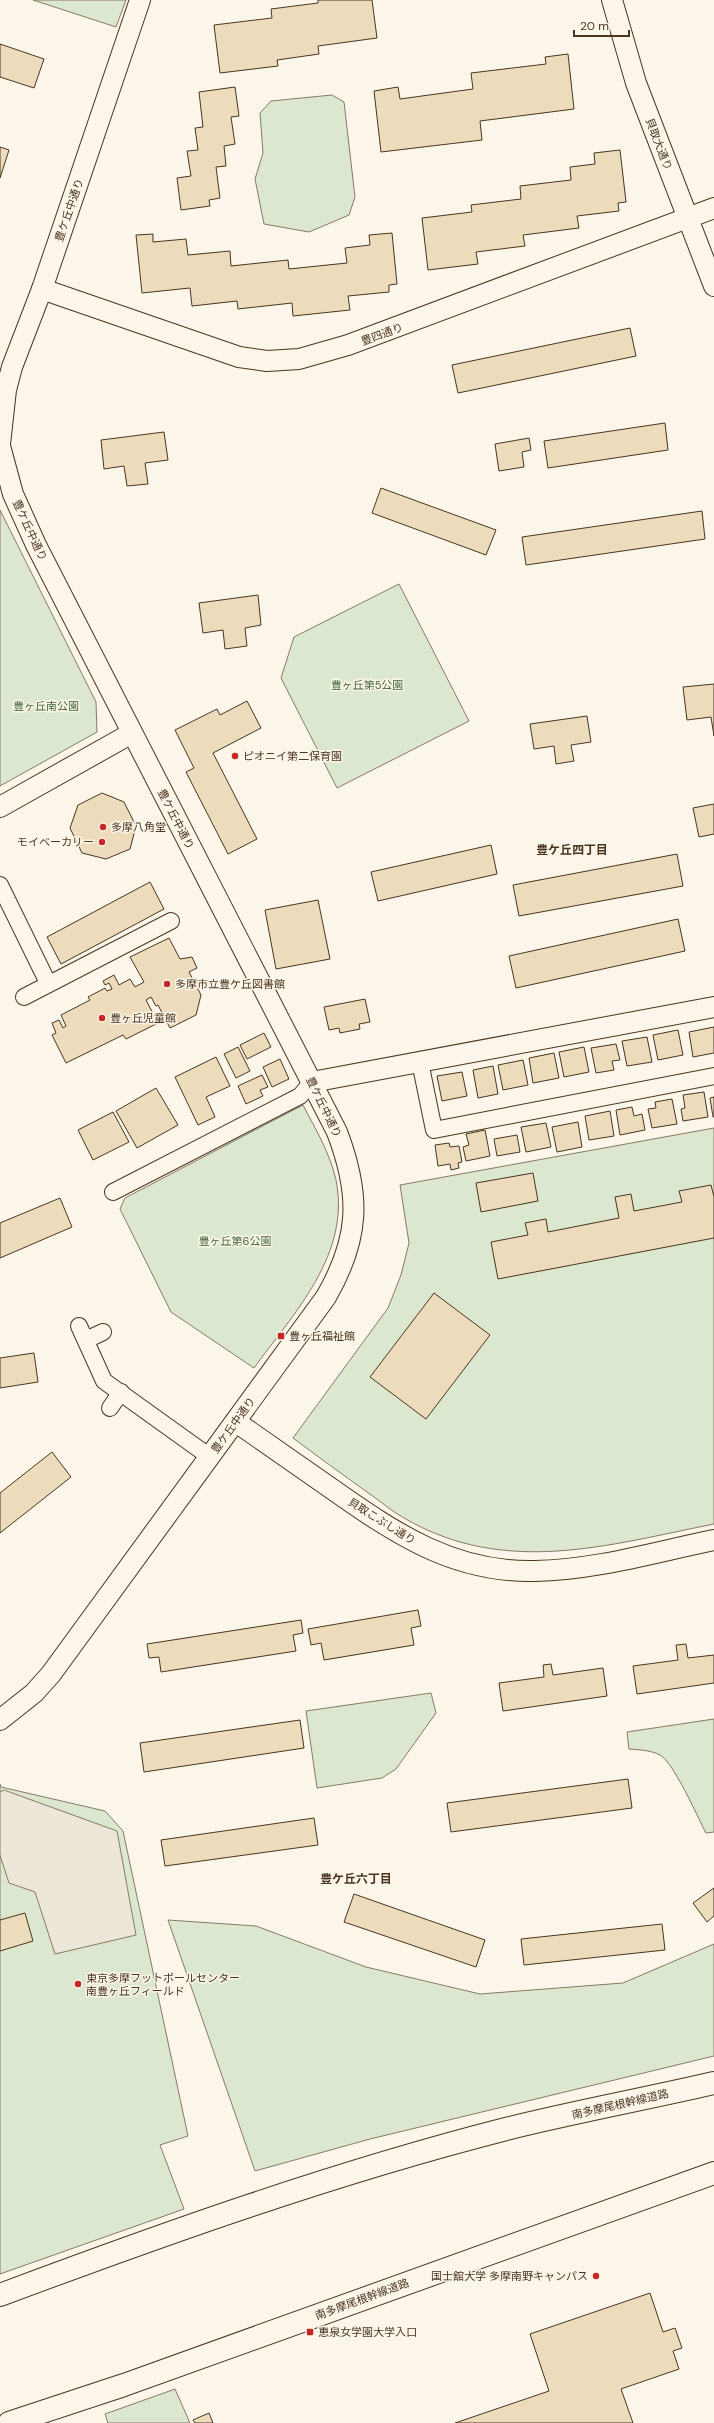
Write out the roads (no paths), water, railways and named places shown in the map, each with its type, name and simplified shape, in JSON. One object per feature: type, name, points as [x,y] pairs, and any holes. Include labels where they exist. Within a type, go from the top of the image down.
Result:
[{"type":"main road","name":"南多摩尾根幹線道路","points":[[0,2295],[123,2250],[373,2167],[505,2129],[714,2083]]},
{"type":"main road","name":"南多摩尾根幹線道路","points":[[9,2423],[124,2385],[714,2173]]},
{"type":"street","name":"豊ケ丘中通り","points":[[0,1720],[34,1693],[51,1674],[326,1297],[339,1276],[351,1235],[354,1214],[353,1183],[337,1132],[20,512],[7,478],[0,445],[6,390],[11,373],[42,289],[140,0]]},
{"type":"street","name":"貝取大通り","points":[[612,0],[636,83],[714,286]]},
{"type":"street","name":"豊四通り","points":[[42,289],[239,357],[267,361],[299,359],[348,345],[427,318],[714,208]]},
{"type":"street","points":[[0,807],[132,733]]},
{"type":"street","points":[[0,885],[48,983]]},
{"type":"street","points":[[24,997],[48,983],[171,921]]},
{"type":"street","points":[[113,1192],[300,1096],[312,1082],[714,1007]]},
{"type":"street","points":[[420,1062],[434,1130],[714,1076]]},
{"type":"street","points":[[103,1332],[82,1333],[104,1381],[210,1457]]},
{"type":"street","points":[[110,1408],[121,1392]]},
{"type":"street","name":"貝取こぶし通り","points":[[236,1422],[383,1524],[411,1541],[474,1565],[508,1570],[559,1570],[583,1567],[714,1540]]},
{"type":"place","name":"ピオニイ第二保育園","points":[[235,756]]},
{"type":"place","name":"多摩八角堂","points":[[103,827]]},
{"type":"place","name":"モイベーカリー","points":[[102,842]]},
{"type":"place","name":"多摩市立豊ケ丘図書館","points":[[167,984]]},
{"type":"place","name":"豊ヶ丘児童館","points":[[102,1018]]},
{"type":"place","name":"豊ヶ丘福祉館","points":[[281,1336]]},
{"type":"place","name":"東京多摩フットボールセンター 南豊ヶ丘フィールド","points":[[78,1984]]},
{"type":"place","name":"国士舘大学 多摩南野キャンパス","points":[[596,2276]]},
{"type":"place","name":"恵泉女学園大学入口","points":[[310,2332]]},
{"type":"district","name":"豊ケ丘四丁目","points":[[572,850]]},
{"type":"district","name":"豊ケ丘六丁目","points":[[356,1879]]},
{"type":"park label","name":"豊ヶ丘第5公園","points":[[367,685]]},
{"type":"park label","name":"豊ヶ丘南公園","points":[[46,706]]},
{"type":"park label","name":"豊ヶ丘第6公園","points":[[235,1241]]}]
